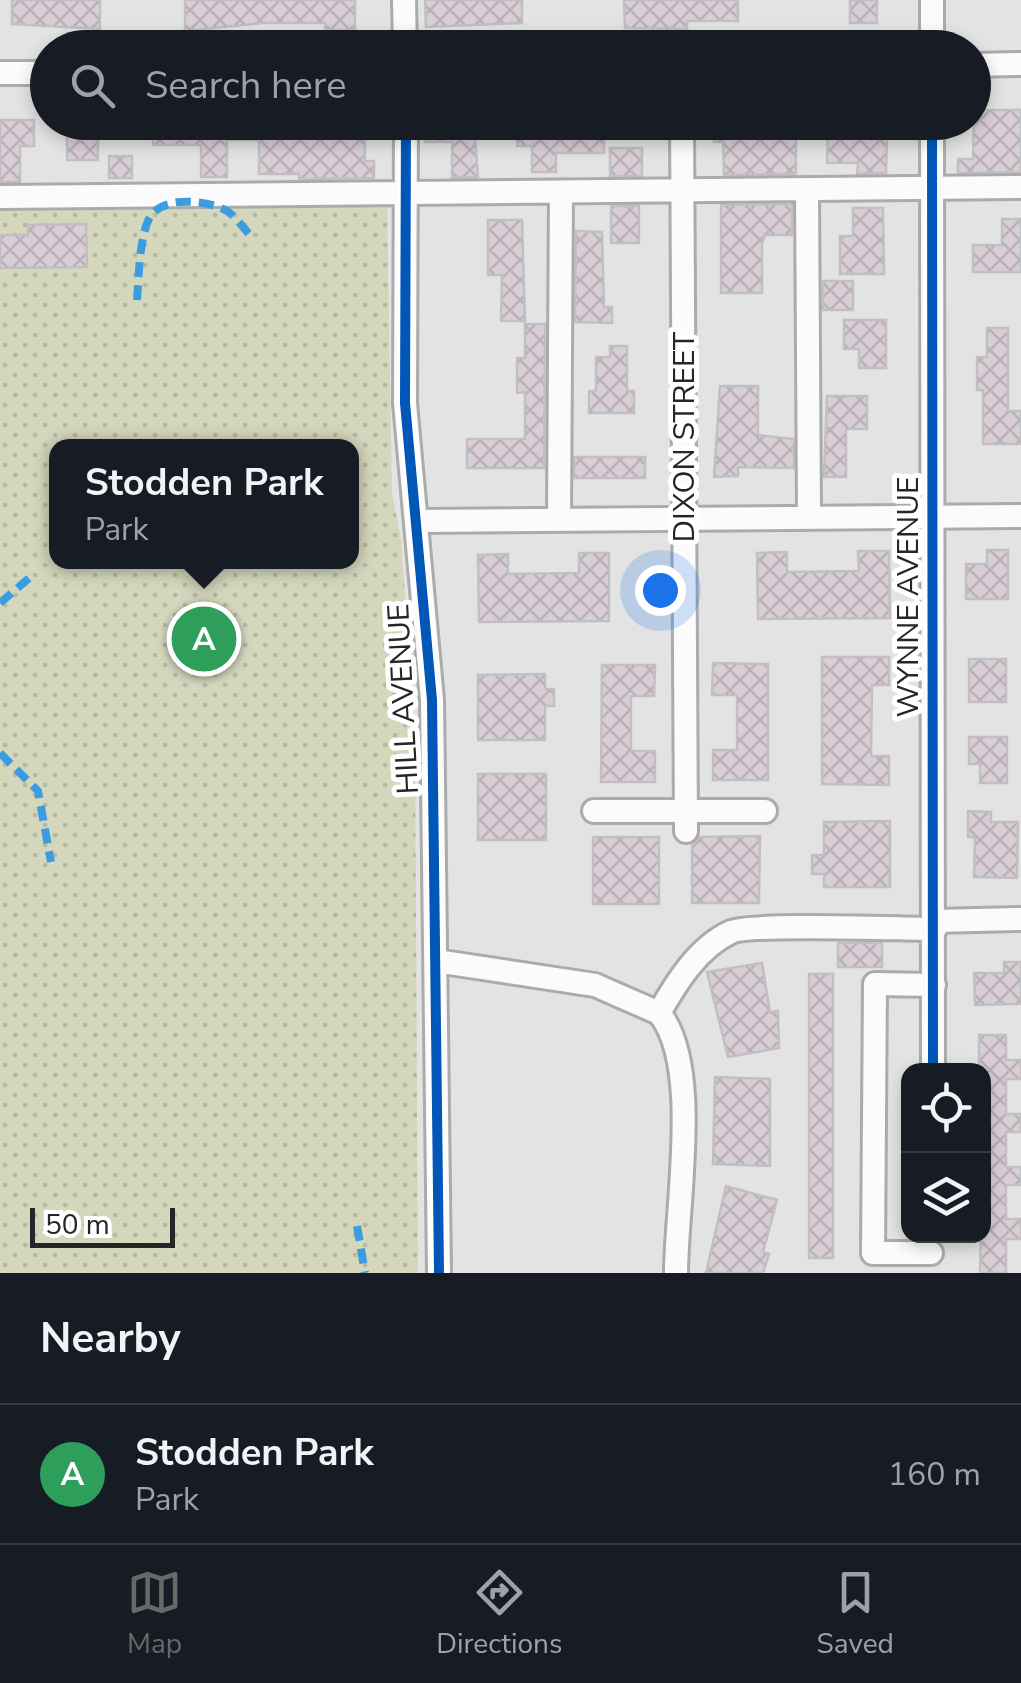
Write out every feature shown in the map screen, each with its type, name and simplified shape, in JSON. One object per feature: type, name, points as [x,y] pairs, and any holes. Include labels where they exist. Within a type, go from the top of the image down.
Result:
[{"type":"street","points":[[404,0],[405,30]]},
{"type":"street","points":[[932,0],[932,30]]},
{"type":"street","points":[[991,65],[1021,64]]},
{"type":"street","points":[[0,74],[30,73]]},
{"type":"street","name":"HILL AVENUE","points":[[406,140],[405,403],[432,700],[439,1273]]},
{"type":"street","name":"DIXON STREET","points":[[682,140],[686,821]]},
{"type":"street","name":"WYNNE AVENUE","points":[[932,140],[933,1063]]},
{"type":"street","points":[[0,197],[1021,187]]},
{"type":"street","points":[[807,190],[809,515]]},
{"type":"street","points":[[559,517],[562,192]]},
{"type":"street","points":[[417,521],[1021,516]]},
{"type":"street","points":[[594,811],[686,821],[765,811]]},
{"type":"street","points":[[659,1013],[678,980],[706,950],[733,930],[1021,920]]},
{"type":"street","points":[[436,962],[596,986],[659,1013],[678,1046],[682,1080],[676,1273]]},
{"type":"street","points":[[931,1254],[873,1252],[874,1004],[875,984],[934,985]]},
{"type":"green space","points":[[387,195],[392,493],[401,539],[415,739],[418,1273],[0,1273],[0,201]]},
{"type":"building","points":[[12,0],[100,0],[100,29],[12,24]]},
{"type":"building","points":[[185,0],[355,0],[355,30],[325,30],[325,23],[263,23],[185,30]]},
{"type":"building","points":[[425,0],[522,0],[522,23],[426,27]]},
{"type":"building","points":[[624,0],[738,0],[738,21],[687,21],[687,29],[625,28]]},
{"type":"building","points":[[850,0],[877,0],[877,23],[850,23]]},
{"type":"building","points":[[991,110],[1021,110],[1021,172],[958,173],[958,159],[973,159],[973,140],[991,140]]},
{"type":"building","points":[[0,120],[30,120],[30,140],[34,140],[34,146],[20,146],[20,182],[0,182]]},
{"type":"building","points":[[67,140],[98,140],[98,160],[67,160]]},
{"type":"building","points":[[153,140],[227,140],[227,177],[201,177],[201,145],[153,145]]},
{"type":"building","points":[[259,140],[365,140],[365,161],[374,161],[374,178],[299,179],[299,174],[259,174]]},
{"type":"building","points":[[475,140],[478,177],[452,178],[452,142],[425,142]]},
{"type":"building","points":[[517,140],[604,140],[604,153],[556,153],[556,172],[532,172],[532,146],[517,146]]},
{"type":"building","points":[[796,140],[796,174],[724,175],[723,142],[714,142]]},
{"type":"building","points":[[828,140],[887,140],[886,173],[857,174],[858,163],[827,163]]},
{"type":"building","points":[[610,148],[642,148],[642,176],[610,176]]},
{"type":"building","points":[[109,156],[132,156],[132,178],[109,178]]},
{"type":"building","points":[[792,204],[792,235],[765,235],[762,293],[721,293],[721,205]]},
{"type":"building","points":[[611,206],[639,206],[639,243],[611,243]]},
{"type":"building","points":[[853,208],[883,208],[884,274],[840,274],[840,236],[853,236]]},
{"type":"building","points":[[1002,219],[1021,219],[1021,272],[973,272],[973,245],[1002,245]]},
{"type":"building","points":[[488,220],[522,220],[525,321],[501,321],[502,275],[488,275]]},
{"type":"building","points":[[86,224],[87,267],[0,268],[0,235],[28,235],[28,225]]},
{"type":"building","points":[[576,231],[602,232],[604,307],[612,307],[612,323],[575,322]]},
{"type":"building","points":[[823,281],[853,281],[853,310],[823,310]]},
{"type":"building","points":[[844,320],[886,320],[886,368],[859,368],[859,349],[844,349]]},
{"type":"building","points":[[525,324],[545,324],[544,468],[467,468],[467,439],[525,439],[525,392],[517,393],[517,358],[525,358]]},
{"type":"building","points":[[987,328],[1008,328],[1008,411],[1021,411],[1021,444],[983,444],[983,390],[977,390],[977,357],[987,357]]},
{"type":"building","points":[[610,346],[627,346],[627,391],[634,391],[634,413],[589,413],[589,391],[596,391],[596,357],[610,357]]},
{"type":"building","points":[[720,386],[758,386],[758,435],[794,439],[794,468],[738,467],[738,476],[714,477]]},
{"type":"building","points":[[827,396],[867,396],[867,429],[846,429],[846,477],[824,477]]},
{"type":"building","points":[[574,457],[645,457],[645,478],[574,478]]},
{"type":"building","points":[[987,550],[1008,550],[1008,599],[966,599],[966,564],[987,564]]},
{"type":"building","points":[[858,551],[889,551],[890,618],[758,619],[757,553],[787,552],[787,572],[859,571]]},
{"type":"building","points":[[579,553],[609,553],[609,621],[479,622],[478,555],[508,554],[508,574],[579,573]]},
{"type":"building","points":[[822,657],[889,657],[889,685],[872,685],[871,756],[889,756],[889,785],[822,784]]},
{"type":"building","points":[[969,659],[1006,659],[1006,702],[969,702]]},
{"type":"building","points":[[713,663],[768,664],[768,780],[713,780],[713,750],[737,750],[737,695],[712,695]]},
{"type":"building","points":[[602,665],[655,665],[654,696],[631,696],[631,751],[655,751],[655,782],[601,782]]},
{"type":"building","points":[[545,674],[545,689],[554,689],[554,706],[545,706],[545,740],[478,740],[478,675]]},
{"type":"building","points":[[969,737],[1007,737],[1007,783],[980,783],[980,764],[969,764]]},
{"type":"building","points":[[478,774],[546,774],[546,840],[478,840]]},
{"type":"building","points":[[968,811],[991,812],[991,822],[1018,822],[1017,878],[974,877],[975,837],[968,837]]},
{"type":"building","points":[[890,821],[890,887],[824,887],[824,874],[812,874],[812,855],[824,855],[824,822]]},
{"type":"building","points":[[760,836],[759,903],[692,903],[692,844],[700,837]]},
{"type":"building","points":[[593,837],[659,837],[659,904],[593,904]]},
{"type":"building","points":[[838,943],[882,943],[882,967],[838,967]]},
{"type":"building","points":[[1004,962],[1021,962],[1021,1004],[975,1005],[974,973],[1004,973]]},
{"type":"building","points":[[762,963],[770,1012],[778,1011],[779,1048],[728,1057],[707,972]]},
{"type":"building","points":[[809,974],[833,974],[833,1258],[809,1258]]},
{"type":"building","points":[[979,1035],[1006,1035],[1006,1060],[1021,1060],[1021,1079],[1006,1079],[1006,1114],[1021,1114],[1021,1132],[1006,1132],[1006,1167],[1021,1167],[1021,1185],[1006,1185],[1006,1219],[1021,1219],[1021,1239],[1006,1239],[1006,1273],[980,1273],[981,1243],[991,1243],[991,1063],[979,1063]]},
{"type":"building","points":[[715,1077],[770,1079],[770,1166],[713,1164]]},
{"type":"building","points":[[726,1186],[777,1200],[763,1252],[769,1254],[763,1273],[706,1273]]},
{"type":"marked path","points":[[137,300],[145,230],[153,213],[162,207],[184,202],[218,207],[233,216],[249,234]]},
{"type":"marked path","points":[[0,603],[35,573]]},
{"type":"marked path","points":[[0,753],[38,791],[51,862]]},
{"type":"marked path","points":[[357,1226],[365,1273]]},
{"type":"cycle path","points":[[406,140],[405,403],[432,700],[439,1273]]},
{"type":"cycle path","points":[[932,140],[933,1063]]},
{"type":"place","name":"Stodden Park","points":[[204,639]]}]
